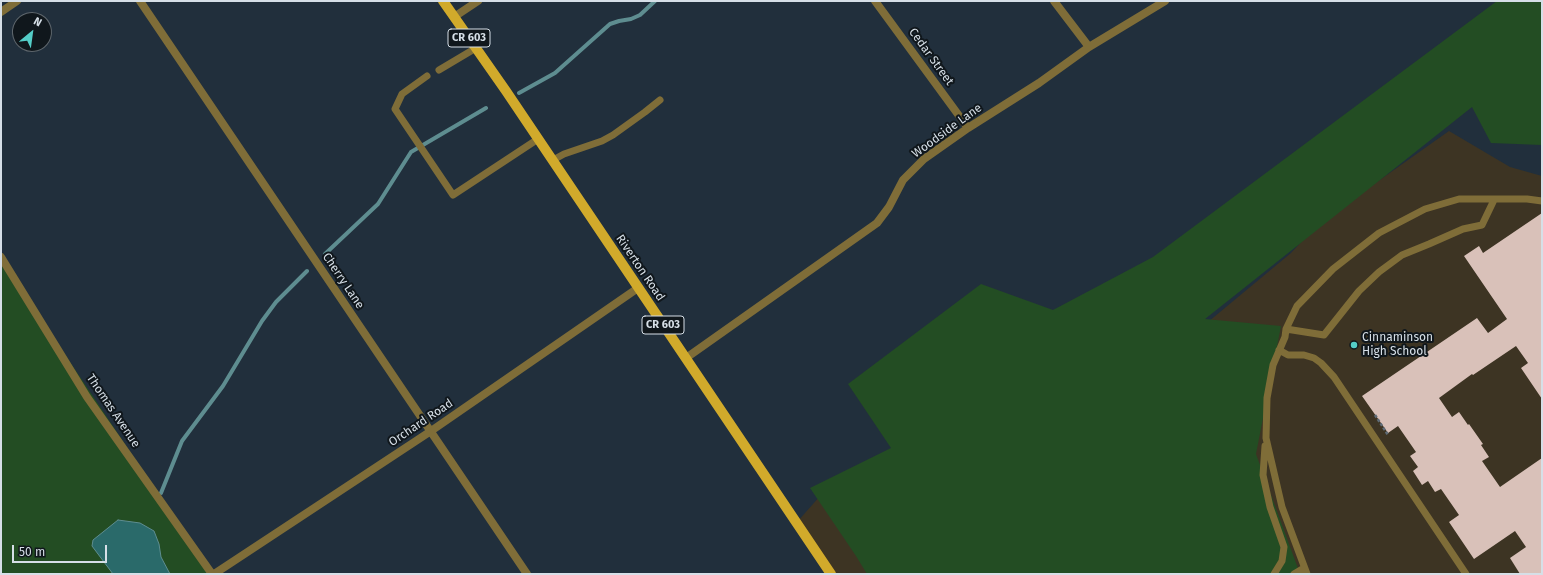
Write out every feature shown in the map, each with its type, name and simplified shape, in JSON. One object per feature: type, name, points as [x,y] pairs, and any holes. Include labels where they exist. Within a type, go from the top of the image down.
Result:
[{"type":"main road","name":"CR 603","points":[[443,1],[476,48]]},
{"type":"main road","name":"Riverton Road","points":[[476,48],[831,574]]},
{"type":"street","points":[[1,12],[17,1]]},
{"type":"street","name":"Cherry Lane","points":[[140,1],[527,574]]},
{"type":"street","points":[[454,17],[478,1]]},
{"type":"street","name":"Cedar Street","points":[[875,1],[968,128]]},
{"type":"street","points":[[1054,1],[1089,47]]},
{"type":"street","name":"Woodside Lane","points":[[686,358],[877,223],[889,207],[903,180],[924,159],[968,128],[1039,83],[1089,47],[1165,1]]},
{"type":"street","name":"Thomas Avenue","points":[[1,257],[87,398],[213,574]]},
{"type":"street","name":"Orchard Road","points":[[213,574],[431,431],[638,288]]},
{"type":"lane","points":[[439,70],[476,48]]},
{"type":"lane","points":[[427,76],[402,94],[395,110],[453,195],[538,139]]},
{"type":"lane","points":[[553,160],[564,154],[602,141],[613,135],[660,100]]},
{"type":"lane","points":[[1274,574],[1282,561],[1284,547],[1270,507],[1263,475],[1267,398],[1273,365],[1285,337],[1286,329],[1297,306],[1334,269],[1379,233],[1425,210],[1459,199],[1527,199],[1542,201]]},
{"type":"lane","points":[[1286,329],[1324,334],[1359,290],[1379,272],[1402,255],[1422,246],[1463,229],[1482,226],[1494,200]]},
{"type":"lane","points":[[1279,350],[1288,355],[1304,355],[1314,358],[1334,377],[1466,574]]},
{"type":"lane","points":[[1266,438],[1282,507],[1305,571],[1294,574]]},
{"type":"path","points":[[1375,415],[1388,435]]},
{"type":"shaded area","points":[[1497,1],[1542,1],[1542,145],[1491,143],[1472,107],[1205,319],[1281,326],[1256,454],[1300,574],[867,574],[810,488],[891,448],[848,384],[981,284],[1053,310],[1153,257]]},
{"type":"shaded area","name":"Cinnaminson High School","points":[[1449,131],[1510,167],[1542,176],[1542,574],[831,574],[797,522],[821,495],[1202,327],[1291,253],[1319,223]]},
{"type":"shaded area","points":[[1,259],[212,574],[1,574]]},
{"type":"shaded area","points":[[118,520],[140,523],[154,531],[159,544],[161,557],[170,574],[113,574],[92,546],[93,540]]},
{"type":"building","name":"Cinnaminson High School","points":[[1542,213],[1542,399],[1521,368],[1528,363],[1516,346],[1473,375],[1472,374],[1439,398],[1452,417],[1459,412],[1483,444],[1481,445],[1489,457],[1482,461],[1500,487],[1542,458],[1542,574],[1520,574],[1510,558],[1526,547],[1515,531],[1474,559],[1449,522],[1459,515],[1441,489],[1435,492],[1428,481],[1422,485],[1413,471],[1418,467],[1410,456],[1416,452],[1398,426],[1388,433],[1362,396],[1477,318],[1488,333],[1507,319],[1464,256],[1479,246],[1483,253]]},
{"type":"waterway","points":[[519,93],[555,73],[610,24],[631,19],[640,15],[655,1]]},
{"type":"waterway","points":[[325,254],[378,204],[411,152],[486,108]]},
{"type":"waterway","points":[[161,493],[182,441],[223,386],[262,321],[276,302],[307,271]]},
{"type":"place","name":"Cinnaminson High School","points":[[1354,345]]}]
